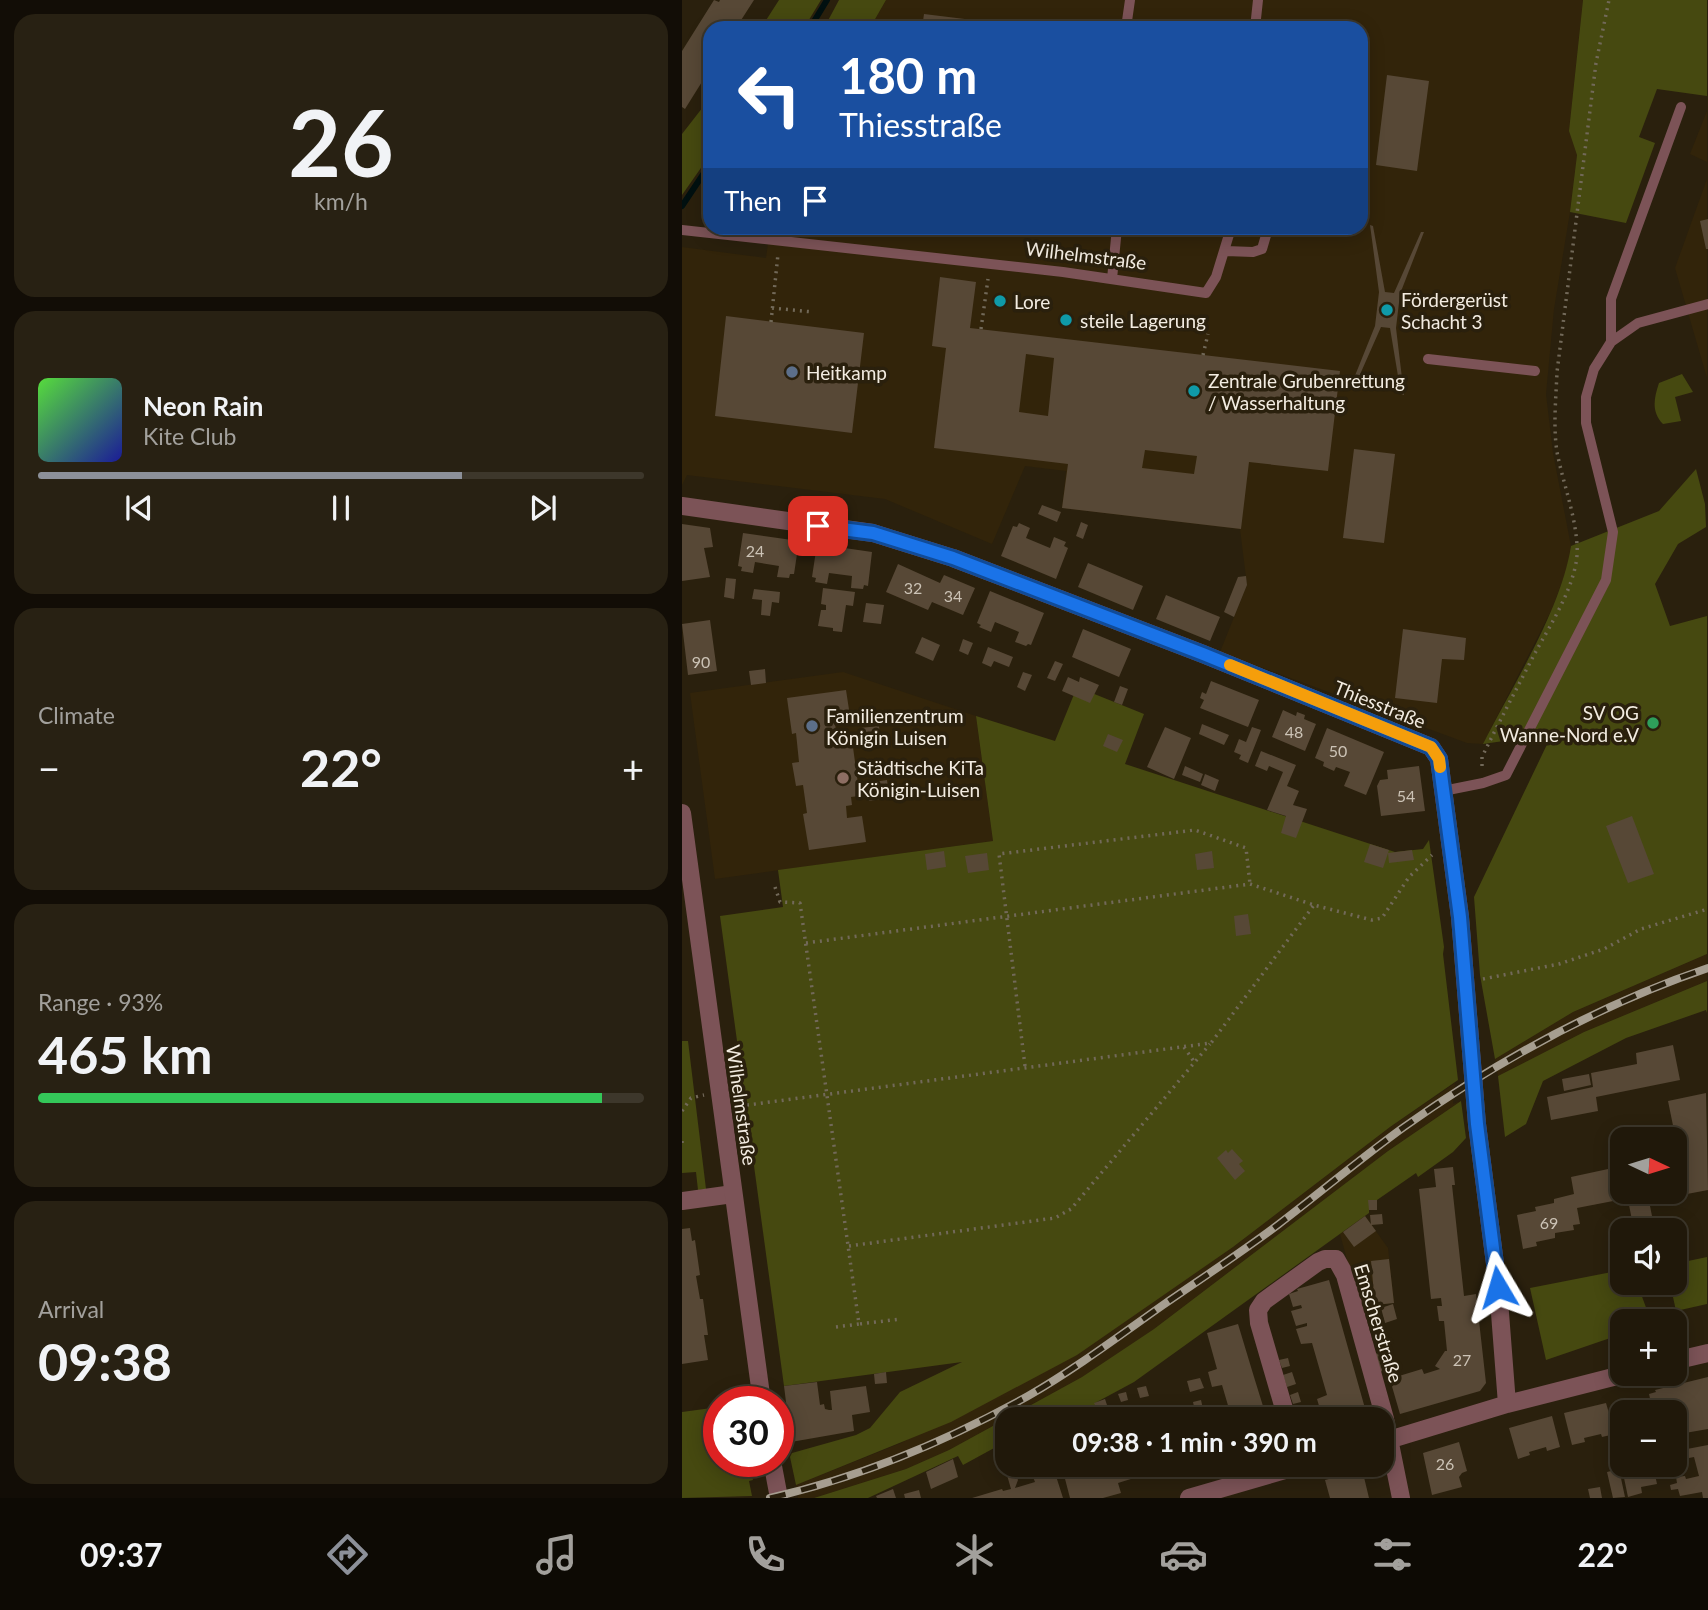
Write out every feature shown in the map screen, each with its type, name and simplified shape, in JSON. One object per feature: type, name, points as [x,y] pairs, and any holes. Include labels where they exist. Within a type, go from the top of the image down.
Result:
[{"type":"street","name":"Thiesstraße","points":[[682,506],[873,533],[953,558],[1203,654],[1431,747],[1439,759],[1467,983],[1477,1124],[1498,1287],[1507,1404]]},
{"type":"street","name":"Wilhelmstraße","points":[[682,813],[760,1386]]},
{"type":"street","points":[[682,1201],[733,1194]]},
{"type":"street","name":"Emscherstraße","points":[[1284,1407],[1259,1323],[1258,1310],[1264,1301],[1318,1262],[1336,1259],[1345,1275],[1382,1407]]},
{"type":"street","points":[[1687,1358],[1708,1353]]},
{"type":"street","points":[[1394,1438],[1507,1404],[1610,1378]]},
{"type":"street","points":[[1394,1473],[1401,1498]]},
{"type":"street","points":[[775,1477],[779,1498]]},
{"type":"street","points":[[1189,1498],[1260,1477]]},
{"type":"lane","points":[[1127,21],[1130,0]]},
{"type":"lane","points":[[1256,21],[1258,0]]},
{"type":"lane","points":[[1611,342],[1611,299],[1681,107]]},
{"type":"lane","name":"Wilhelmstraße","points":[[682,230],[703,232]]},
{"type":"lane","name":"Wilhelmstraße","points":[[727,235],[989,264],[1206,293],[1216,277],[1229,235]]},
{"type":"lane","points":[[1112,279],[1116,235]]},
{"type":"lane","points":[[1226,251],[1253,252],[1261,249],[1266,235]]},
{"type":"lane","points":[[1443,791],[1506,775],[1607,580],[1613,532],[1586,423],[1586,397],[1594,369],[1611,342],[1638,323],[1708,304]]},
{"type":"lane","points":[[1428,359],[1535,371]]},
{"type":"path","points":[[1483,783],[1482,757],[1555,615],[1576,562],[1577,546],[1566,481],[1557,451],[1555,418],[1597,63],[1609,0]]},
{"type":"path","points":[[771,322],[780,241]]},
{"type":"path","points":[[981,329],[989,264]]},
{"type":"path","points":[[772,308],[813,312]]},
{"type":"path","points":[[1203,355],[1208,334]]},
{"type":"path","points":[[1026,1066],[999,854],[1195,830],[1246,848],[1250,884]]},
{"type":"path","points":[[806,943],[1250,884],[1372,920],[1383,918],[1409,877],[1431,855],[1451,851]]},
{"type":"path","points":[[775,887],[780,902],[800,903],[859,1324]]},
{"type":"path","points":[[849,1246],[1055,1217],[1071,1209],[1211,1043],[1314,905]]},
{"type":"path","points":[[1467,983],[1559,964],[1604,949],[1641,929],[1708,909]]},
{"type":"path","points":[[682,1111],[691,1098],[720,1098],[741,1106],[1211,1043]]},
{"type":"path","points":[[1184,1047],[1195,1063]]},
{"type":"path","points":[[836,1326],[901,1319]]},
{"type":"shaded area","points":[[779,0],[821,0],[808,21],[766,21]]},
{"type":"shaded area","points":[[839,0],[886,0],[874,21],[828,21]]},
{"type":"shaded area","points":[[886,0],[1583,0],[1569,131],[1577,155],[1554,309],[1546,394],[1553,453],[1571,546],[1567,569],[1552,609],[1483,744],[1467,743],[1220,652],[1247,585],[1240,529],[1062,508],[1066,471],[1025,466],[992,544],[885,499],[687,475],[682,485],[682,247],[766,258],[769,235],[1368,235],[1368,21],[874,21]]},
{"type":"shaded area","points":[[1583,0],[1707,0],[1707,96],[1657,89],[1639,137],[1655,143],[1626,223],[1570,212],[1577,155],[1569,131]]},
{"type":"shaded area","points":[[703,107],[703,165],[682,195],[682,134]]},
{"type":"shaded area","points":[[1707,111],[1707,162],[1690,154]]},
{"type":"shaded area","points":[[1707,179],[1707,378],[1675,268]]},
{"type":"shaded area","points":[[1682,374],[1693,392],[1675,397],[1681,421],[1663,424],[1655,405],[1659,383]]},
{"type":"shaded area","points":[[1696,469],[1705,504],[1706,527],[1678,544],[1655,584],[1670,626],[1707,616],[1707,954],[1573,1012],[1495,1059],[1480,975],[1474,897],[1552,734],[1483,744],[1547,621],[1566,570],[1571,546],[1659,511]]},
{"type":"shaded area","name":"Städtische KiTa Königin-Luisen","points":[[843,672],[976,716],[993,841],[715,879],[690,693]]},
{"type":"shaded area","points":[[1077,687],[1144,714],[1125,764],[1395,852],[1423,849],[1429,840],[1458,1080],[1390,1127],[1233,1247],[1077,1355],[951,1422],[796,1485],[794,1452],[856,1435],[870,1428],[900,1392],[962,1362],[784,1386],[720,916],[783,907],[778,870],[993,841],[976,716],[1055,741]]},
{"type":"shaded area","points":[[1707,954],[1707,981],[1584,1032],[1498,1076],[1495,1059],[1573,1012]]},
{"type":"shaded area","points":[[1707,981],[1707,1013],[1706,1010],[1626,1038],[1543,1081],[1526,1124],[1505,1137],[1498,1076],[1584,1032]]},
{"type":"shaded area","points":[[682,1041],[688,1041],[706,1189],[698,1190],[696,1172],[682,1173]]},
{"type":"shaded area","points":[[1455,1083],[1453,1104],[1461,1101],[1388,1151],[1154,1329],[1082,1377],[1027,1407],[995,1407],[995,1425],[949,1450],[906,1469],[814,1498],[798,1498],[796,1485],[901,1443],[1193,1274],[1233,1247],[1390,1127]]},
{"type":"shaded area","points":[[1461,1101],[1466,1138],[1453,1152],[1418,1177],[1416,1173],[1377,1200],[1369,1200],[1369,1213],[1134,1382],[1091,1407],[1027,1407],[1082,1377],[1154,1329],[1388,1151]]},
{"type":"shaded area","points":[[1365,1216],[1388,1248],[1394,1303],[1360,1307],[1340,1234]]},
{"type":"shaded area","points":[[1707,1257],[1707,1304],[1676,1309],[1673,1295],[1687,1295],[1687,1261]]},
{"type":"shaded area","points":[[1610,1272],[1610,1295],[1641,1295],[1647,1309],[1610,1309],[1610,1338],[1546,1360],[1530,1288]]},
{"type":"shaded area","points":[[703,1409],[703,1477],[752,1477],[753,1480],[749,1481],[752,1496],[682,1498],[682,1412]]},
{"type":"shaded area","points":[[995,1425],[995,1448],[963,1465],[958,1456],[868,1498],[814,1498],[906,1469],[949,1450]]},
{"type":"building","points":[[714,0],[754,0],[740,21],[703,21],[703,80],[685,109],[682,107],[682,51]]},
{"type":"building","points":[[924,14],[973,20],[973,21],[923,21]]},
{"type":"building","points":[[1387,75],[1429,81],[1417,171],[1376,165]]},
{"type":"building","points":[[1708,219],[1708,249],[1706,249],[1700,221]]},
{"type":"building","name":"Fördergerüst Schacht 3","points":[[1370,225],[1373,226],[1385,292],[1394,293],[1421,232],[1424,232],[1400,294],[1396,328],[1404,395],[1401,394],[1390,328],[1381,327],[1354,388],[1350,388],[1375,326],[1379,292]]},
{"type":"building","name":"Zentrale Grubenrettung / Wasserhaltung","points":[[940,277],[976,282],[970,328],[1340,371],[1328,471],[1249,462],[1241,529],[1062,508],[1068,464],[934,448],[946,348],[932,346]],"holes":[[[1026,354],[1054,358],[1048,416],[1019,412]],[[1145,450],[1197,456],[1194,474],[1142,468]]]},
{"type":"building","points":[[726,316],[864,333],[852,433],[715,416]]},
{"type":"building","points":[[1354,449],[1395,454],[1384,543],[1343,538]]},
{"type":"building","points":[[1042,505],[1061,512],[1057,522],[1038,514]]},
{"type":"building","points":[[1081,522],[1088,525],[1083,539],[1076,536]]},
{"type":"building","points":[[1019,523],[1030,528],[1026,538],[1050,548],[1054,537],[1066,542],[1064,546],[1068,548],[1056,579],[1001,556],[1013,526],[1017,527]]},
{"type":"building","points":[[682,524],[710,528],[713,547],[704,548],[710,577],[682,581]]},
{"type":"building","points":[[743,533],[799,541],[794,574],[790,574],[789,578],[777,577],[779,566],[755,562],[753,573],[741,571],[742,567],[738,566]]},
{"type":"building","points":[[817,544],[872,552],[868,586],[864,585],[863,589],[851,588],[852,576],[829,573],[827,584],[815,582],[816,578],[812,577]]},
{"type":"building","points":[[1088,563],[1143,586],[1133,610],[1078,587]]},
{"type":"building","points":[[898,564],[940,583],[944,575],[975,588],[963,615],[932,602],[928,610],[886,592]]},
{"type":"building","points":[[1246,576],[1247,585],[1234,617],[1224,612],[1238,577]]},
{"type":"building","points":[[726,578],[736,579],[734,599],[724,597]]},
{"type":"building","points":[[823,588],[855,592],[853,606],[846,605],[842,632],[818,626],[821,610],[826,610],[826,605],[821,604]]},
{"type":"building","points":[[754,589],[780,592],[779,603],[772,602],[770,616],[761,615],[762,600],[752,599]]},
{"type":"building","points":[[990,591],[1044,613],[1031,645],[1015,642],[1019,632],[995,622],[991,632],[979,627],[981,625],[977,623]]},
{"type":"building","points":[[1166,595],[1220,617],[1210,641],[1156,619]]},
{"type":"building","points":[[866,603],[884,605],[881,624],[863,622]]},
{"type":"building","points":[[710,620],[717,671],[688,675],[682,624]]},
{"type":"building","points":[[1083,629],[1131,649],[1119,677],[1072,657]]},
{"type":"building","points":[[1403,629],[1466,638],[1464,660],[1442,659],[1437,703],[1395,698]]},
{"type":"building","points":[[922,637],[940,645],[933,661],[915,653]]},
{"type":"building","points":[[963,639],[973,643],[968,655],[959,651]]},
{"type":"building","points":[[988,647],[1013,657],[1009,667],[994,661],[991,667],[982,663]]},
{"type":"building","points":[[1055,661],[1063,664],[1055,681],[1047,678]]},
{"type":"building","points":[[765,669],[766,683],[751,685],[749,671]]},
{"type":"building","points":[[1023,672],[1032,675],[1025,691],[1017,687]]},
{"type":"building","points":[[1068,677],[1079,682],[1080,677],[1099,685],[1090,703],[1062,691]]},
{"type":"building","points":[[1211,681],[1259,700],[1248,727],[1200,708],[1204,700],[1200,698],[1202,692],[1206,694]]},
{"type":"building","points":[[1120,686],[1128,689],[1122,705],[1114,702]]},
{"type":"building","points":[[846,690],[850,716],[834,718],[836,730],[841,729],[842,735],[861,733],[860,728],[879,726],[881,745],[862,747],[861,738],[852,740],[859,791],[868,790],[867,783],[887,780],[889,798],[869,801],[868,795],[851,797],[852,805],[846,806],[847,818],[862,816],[866,842],[809,850],[803,814],[807,813],[803,785],[796,786],[792,763],[799,762],[796,733],[792,734],[787,698]]},
{"type":"building","points":[[1283,710],[1296,716],[1297,712],[1305,715],[1304,719],[1316,724],[1305,751],[1272,737]]},
{"type":"building","points":[[1202,724],[1229,735],[1224,745],[1199,734]]},
{"type":"building","points":[[1165,727],[1191,738],[1174,779],[1147,767]]},
{"type":"building","points":[[1252,727],[1261,730],[1248,763],[1239,759],[1241,755],[1234,752],[1239,739],[1246,742]]},
{"type":"building","points":[[1327,728],[1384,752],[1366,795],[1344,786],[1350,772],[1336,767],[1334,771],[1315,758]]},
{"type":"building","points":[[1108,734],[1123,740],[1117,752],[1103,746]]},
{"type":"building","points":[[1261,751],[1296,765],[1287,786],[1299,791],[1293,805],[1307,809],[1296,838],[1281,833],[1286,816],[1267,810],[1283,772],[1269,766],[1267,771],[1255,766]]},
{"type":"building","points":[[1185,766],[1203,774],[1200,782],[1182,775]]},
{"type":"building","points":[[1419,766],[1425,811],[1381,816],[1377,786],[1380,780],[1388,779],[1387,770]]},
{"type":"building","points":[[1205,774],[1219,780],[1215,791],[1201,785]]},
{"type":"building","points":[[1632,816],[1654,874],[1628,883],[1606,826]]},
{"type":"building","points":[[1370,844],[1389,850],[1383,868],[1364,862]]},
{"type":"building","points":[[1412,850],[1414,860],[1389,863],[1388,853]]},
{"type":"building","points":[[944,851],[946,867],[927,870],[925,854]]},
{"type":"building","points":[[1212,851],[1214,868],[1197,870],[1195,854]]},
{"type":"building","points":[[987,853],[989,870],[968,873],[965,856]]},
{"type":"building","points":[[1248,914],[1251,934],[1236,936],[1234,916]]},
{"type":"building","points":[[1673,1045],[1680,1080],[1596,1097],[1598,1111],[1551,1120],[1547,1097],[1593,1087],[1591,1073],[1637,1064],[1636,1053]]},
{"type":"building","points":[[1589,1074],[1591,1085],[1564,1091],[1562,1079]]},
{"type":"building","points":[[1706,1093],[1708,1190],[1687,1194],[1687,1127],[1673,1127],[1668,1101]]},
{"type":"building","points":[[1232,1149],[1243,1161],[1239,1164],[1245,1171],[1235,1180],[1217,1158],[1226,1150],[1228,1153]]},
{"type":"building","points":[[1453,1167],[1455,1185],[1452,1185],[1464,1296],[1476,1294],[1486,1383],[1480,1391],[1400,1414],[1391,1383],[1401,1380],[1399,1376],[1422,1369],[1424,1374],[1440,1369],[1435,1366],[1447,1351],[1444,1321],[1439,1321],[1437,1306],[1442,1306],[1441,1298],[1431,1299],[1419,1189],[1436,1187],[1434,1169]]},
{"type":"building","points":[[1610,1169],[1610,1202],[1577,1208],[1580,1224],[1573,1225],[1574,1230],[1555,1233],[1555,1238],[1536,1242],[1537,1246],[1523,1249],[1517,1215],[1536,1211],[1535,1207],[1554,1203],[1554,1199],[1574,1194],[1571,1177]]},
{"type":"building","points":[[1368,1200],[1377,1200],[1377,1210],[1369,1210]]},
{"type":"building","points":[[1650,1204],[1652,1216],[1632,1218],[1629,1205]]},
{"type":"building","points":[[1382,1214],[1383,1224],[1371,1225],[1370,1215]]},
{"type":"building","points":[[1365,1216],[1376,1231],[1354,1247],[1343,1232]]},
{"type":"building","points":[[690,1228],[692,1241],[695,1240],[700,1275],[696,1276],[700,1299],[703,1299],[708,1360],[682,1364],[682,1229]]},
{"type":"building","points":[[1389,1259],[1394,1303],[1375,1305],[1371,1261]]},
{"type":"building","points":[[1329,1280],[1365,1407],[1319,1407],[1317,1399],[1327,1395],[1312,1343],[1301,1344],[1296,1329],[1307,1326],[1307,1323],[1296,1326],[1291,1311],[1302,1308],[1301,1305],[1293,1307],[1289,1294],[1298,1291],[1297,1289]]},
{"type":"building","points":[[1393,1304],[1397,1319],[1385,1323],[1381,1308]]},
{"type":"building","points":[[1238,1324],[1263,1407],[1228,1407],[1222,1385],[1212,1387],[1208,1372],[1217,1369],[1207,1333]]},
{"type":"building","points":[[1390,1350],[1395,1368],[1379,1372],[1374,1354]]},
{"type":"building","points":[[1288,1358],[1290,1366],[1282,1368],[1279,1360]]},
{"type":"building","points":[[886,1372],[887,1383],[875,1384],[874,1374]]},
{"type":"building","points":[[1292,1372],[1296,1384],[1287,1387],[1283,1375]]},
{"type":"building","points":[[1708,1377],[1708,1429],[1687,1433],[1687,1400],[1650,1400],[1649,1394],[1656,1392],[1655,1390],[1687,1386],[1687,1382]]},
{"type":"building","points":[[1200,1378],[1204,1388],[1190,1392],[1187,1381]]},
{"type":"building","points":[[817,1382],[820,1405],[824,1404],[825,1409],[832,1410],[830,1391],[866,1386],[870,1412],[852,1415],[854,1431],[794,1441],[794,1386],[784,1386]]},
{"type":"building","points":[[1146,1386],[1149,1396],[1140,1398],[1137,1388]]},
{"type":"building","points":[[1126,1392],[1128,1400],[1121,1402],[1118,1394]]},
{"type":"building","points":[[1298,1392],[1301,1402],[1293,1404],[1290,1395]]},
{"type":"building","points":[[1105,1399],[1108,1407],[1096,1407],[1094,1403]]},
{"type":"building","points":[[1201,1400],[1203,1407],[1194,1407],[1193,1402]]},
{"type":"building","points":[[1606,1403],[1610,1417],[1610,1435],[1602,1437],[1601,1434],[1584,1438],[1585,1442],[1572,1445],[1564,1413]]},
{"type":"building","points":[[1552,1416],[1560,1447],[1547,1451],[1546,1447],[1529,1452],[1530,1455],[1518,1459],[1509,1428]]},
{"type":"building","points":[[1459,1442],[1467,1471],[1459,1477],[1462,1487],[1432,1495],[1423,1453]]},
{"type":"building","points":[[1708,1445],[1708,1498],[1703,1498],[1702,1492],[1680,1496],[1678,1489],[1671,1490],[1670,1485],[1677,1483],[1676,1477],[1686,1479],[1699,1476],[1694,1457],[1689,1458],[1687,1449]]},
{"type":"building","points":[[953,1459],[958,1477],[931,1489],[926,1472]]},
{"type":"building","points":[[1610,1471],[1610,1477],[1621,1477],[1625,1497],[1613,1498],[1607,1472]]},
{"type":"building","points":[[1008,1477],[1017,1477],[1015,1488],[1035,1482],[1033,1477],[1056,1477],[1063,1498],[972,1498],[1011,1489]]},
{"type":"building","points":[[1065,1477],[1137,1477],[1118,1483],[1121,1493],[1103,1498],[1070,1498]]},
{"type":"building","points":[[1336,1477],[1364,1477],[1369,1498],[1330,1498],[1325,1480]]},
{"type":"building","points":[[1656,1477],[1657,1484],[1641,1487],[1642,1493],[1628,1497],[1624,1478]]},
{"type":"building","points":[[1600,1487],[1602,1498],[1590,1498],[1588,1489]]},
{"type":"building","points":[[893,1489],[896,1498],[876,1496]]},
{"type":"building","points":[[919,1490],[921,1498],[905,1498],[904,1494]]},
{"type":"waterway","points":[[814,21],[827,0]]},
{"type":"waterway","points":[[682,206],[703,174]]},
{"type":"railway","points":[[770,1498],[837,1480],[903,1456],[935,1443],[1028,1396],[1080,1364],[1251,1245],[1404,1127],[1475,1080],[1589,1017],[1708,968]]},
{"type":"slow traffic","points":[[1230,665],[1431,747],[1439,759],[1440,767]]},
{"type":"place","name":"Lore","points":[[1000,301]]},
{"type":"place","name":"Fördergerüst Schacht 3","points":[[1387,310]]},
{"type":"place","name":"steile Lagerung","points":[[1066,320]]},
{"type":"place","name":"Heitkamp","points":[[792,372]]},
{"type":"place","name":"Zentrale Grubenrettung / Wasserhaltung","points":[[1194,391]]},
{"type":"place","name":"SV OG Wanne-Nord e.V","points":[[1653,723]]},
{"type":"place","name":"Familienzentrum Königin Luisen","points":[[812,726]]},
{"type":"place","name":"Städtische KiTa Königin-Luisen","points":[[843,778]]},
{"type":"route","points":[[818,526],[873,533],[953,558],[1203,654],[1431,747],[1439,759],[1460,917],[1477,1124],[1498,1287]]}]
